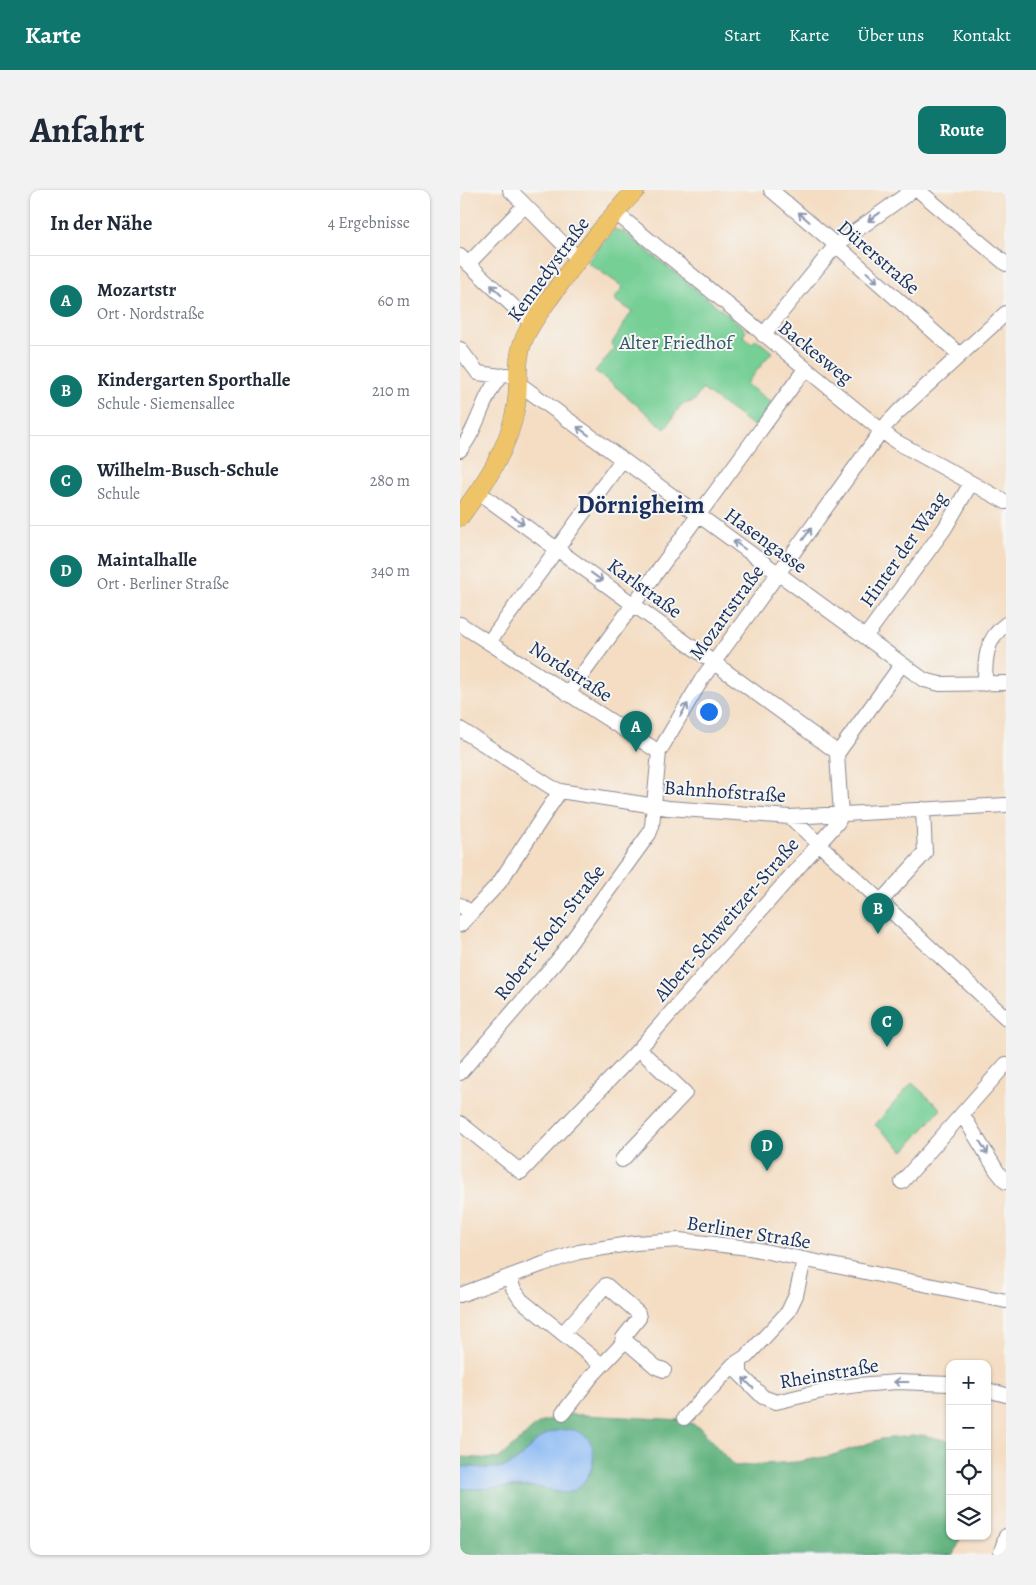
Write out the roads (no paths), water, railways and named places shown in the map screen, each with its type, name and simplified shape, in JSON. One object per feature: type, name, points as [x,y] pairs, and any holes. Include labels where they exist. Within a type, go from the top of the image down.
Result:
[{"type":"main road","name":"Kennedystraße","points":[[460,517],[478,492],[508,438],[517,405],[512,377],[522,344],[532,324],[578,259],[636,190]]},
{"type":"street","points":[[510,190],[578,259]]},
{"type":"street","name":"Dürerstraße","points":[[771,190],[960,355]]},
{"type":"street","points":[[763,335],[836,245],[913,190]]},
{"type":"street","points":[[918,190],[1006,264]]},
{"type":"street","points":[[524,206],[464,260],[532,324]]},
{"type":"street","name":"Backesweg","points":[[616,213],[895,441],[1006,502]]},
{"type":"street","name":"Mozartstraße","points":[[654,806],[659,752],[714,662],[882,431],[898,412],[1006,313]]},
{"type":"street","points":[[460,349],[478,373],[512,377]]},
{"type":"street","points":[[568,694],[805,369]]},
{"type":"street","points":[[460,450],[472,434],[492,389],[512,377]]},
{"type":"street","name":"Hasengasse","points":[[512,377],[698,516],[924,680],[934,683],[1006,683]]},
{"type":"street","points":[[489,642],[622,460]]},
{"type":"street","name":"Hinter der Waag","points":[[865,637],[945,528],[972,483]]},
{"type":"street","name":"Karlstraße","points":[[478,492],[837,752]]},
{"type":"street","name":"Nordstraße","points":[[460,624],[659,752]]},
{"type":"street","points":[[985,684],[986,650],[996,632],[1006,624]]},
{"type":"street","points":[[841,815],[837,752],[902,664]]},
{"type":"street","name":"Bahnhofstraße","points":[[460,729],[551,788],[654,806],[790,817],[1006,805]]},
{"type":"street","points":[[460,925],[465,909],[499,883],[560,791]]},
{"type":"street","name":"Robert-Koch-Straße","points":[[460,1074],[564,952],[648,834],[652,826],[654,806]]},
{"type":"street","points":[[881,901],[925,852],[923,809]]},
{"type":"street","name":"Albert-Schweitzer-Straße","points":[[460,1123],[521,1172],[639,1049],[838,822],[841,815]]},
{"type":"street","points":[[790,817],[1006,1018]]},
{"type":"street","points":[[622,1160],[685,1092],[639,1049]]},
{"type":"street","points":[[902,1182],[1006,1064]]},
{"type":"street","points":[[962,1114],[997,1171],[1006,1182]]},
{"type":"street","name":"Berliner Straße","points":[[460,1295],[579,1252],[679,1240],[719,1244],[1006,1301]]},
{"type":"street","points":[[684,1418],[733,1365],[747,1356],[788,1312],[796,1295],[804,1260]]},
{"type":"street","points":[[510,1276],[513,1288],[521,1300],[602,1365]]},
{"type":"street","points":[[563,1334],[606,1285],[638,1313],[639,1318],[622,1338],[622,1344]]},
{"type":"street","points":[[563,1412],[622,1344],[628,1343],[656,1367],[664,1370]]},
{"type":"street","name":"Rheinstraße","points":[[740,1361],[740,1374],[763,1397],[776,1402],[858,1384],[897,1382],[946,1384]]},
{"type":"street","points":[[991,1391],[1006,1395]]},
{"type":"street","points":[[1000,1555],[1006,1536]]},
{"type":"water","points":[[561,1430],[572,1430],[583,1434],[593,1448],[592,1467],[588,1476],[574,1490],[565,1493],[527,1486],[479,1489],[460,1488],[460,1467],[495,1468],[507,1466],[521,1457],[543,1436]]},
{"type":"place","name":"Mozartstr","points":[[636,752]]},
{"type":"place","name":"Kindergarten Sporthalle","points":[[878,934]]},
{"type":"place","name":"Wilhelm-Busch-Schule","points":[[887,1047]]},
{"type":"place","name":"Maintalhalle","points":[[767,1171]]},
{"type":"district","name":"Dörnigheim","points":[[641,504]]},
{"type":"park label","name":"Alter Friedhof","points":[[676,342]]}]
